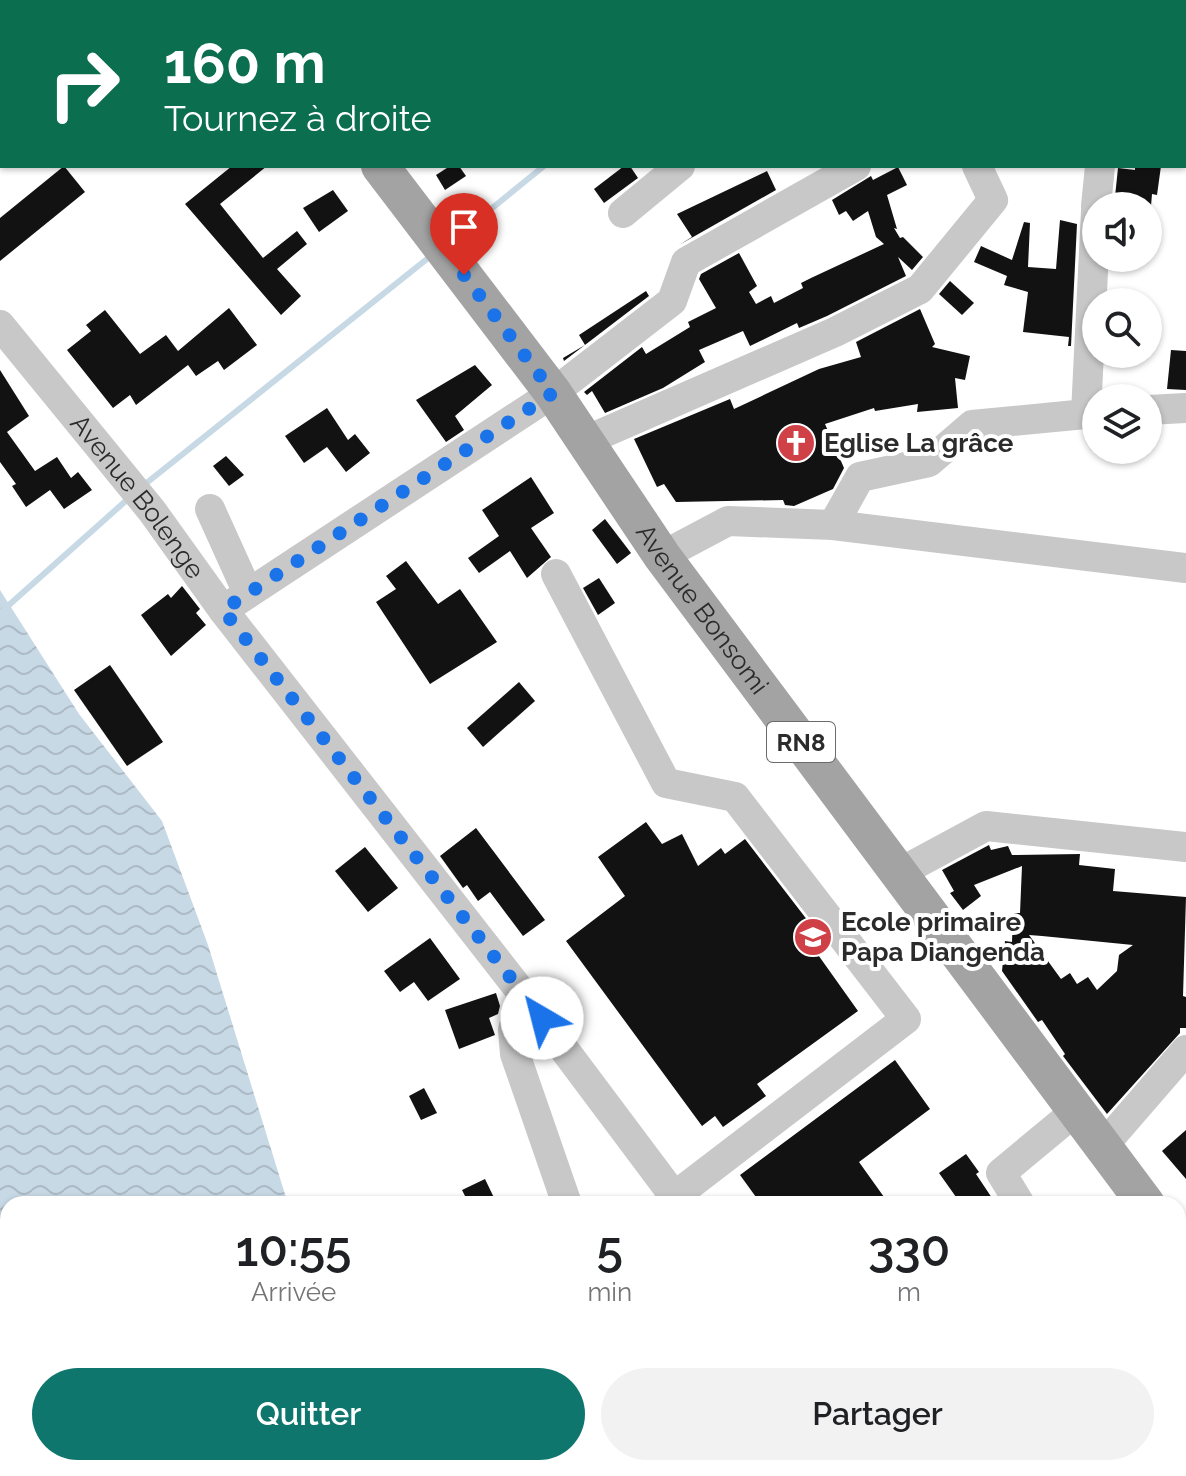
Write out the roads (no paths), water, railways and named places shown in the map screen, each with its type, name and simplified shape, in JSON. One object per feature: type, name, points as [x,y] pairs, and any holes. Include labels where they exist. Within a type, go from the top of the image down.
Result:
[{"type":"main road","name":"Avenue Bonsomi","points":[[381,168],[553,393],[662,556],[1140,1196]]},
{"type":"street","points":[[623,213],[678,168]]},
{"type":"street","points":[[223,610],[553,393],[672,301],[686,262],[852,168]]},
{"type":"street","points":[[585,441],[835,332],[920,289],[993,200],[978,168]]},
{"type":"street","points":[[1098,192],[1100,168]]},
{"type":"street","points":[[1092,384],[1094,272]]},
{"type":"street","name":"Avenue Bolenge","points":[[0,325],[152,511],[223,610],[522,993],[675,1196]]},
{"type":"street","points":[[1162,409],[1186,408]]},
{"type":"street","points":[[833,525],[860,477],[929,462],[972,425],[1082,414]]},
{"type":"street","points":[[210,509],[248,593]]},
{"type":"street","points":[[662,556],[728,521],[833,525],[1186,568]]},
{"type":"street","points":[[556,574],[666,783],[735,797],[906,1019],[683,1196]]},
{"type":"street","points":[[899,873],[986,826],[1186,847]]},
{"type":"street","points":[[522,993],[513,1030],[515,1054],[564,1196]]},
{"type":"street","points":[[1103,1146],[1186,1050]]},
{"type":"street","points":[[1015,1196],[1001,1173],[1077,1110]]},
{"type":"water","points":[[0,590],[79,714],[162,821],[208,945],[286,1196],[0,1196]]},
{"type":"waterway","points":[[454,239],[542,168]]},
{"type":"waterway","points":[[144,485],[432,255]]},
{"type":"waterway","points":[[0,613],[129,498]]},
{"type":"place","name":"Eglise La grâce","points":[[796,443]]},
{"type":"place","name":"Ecole primaire Papa Diangenda","points":[[813,937]]}]
